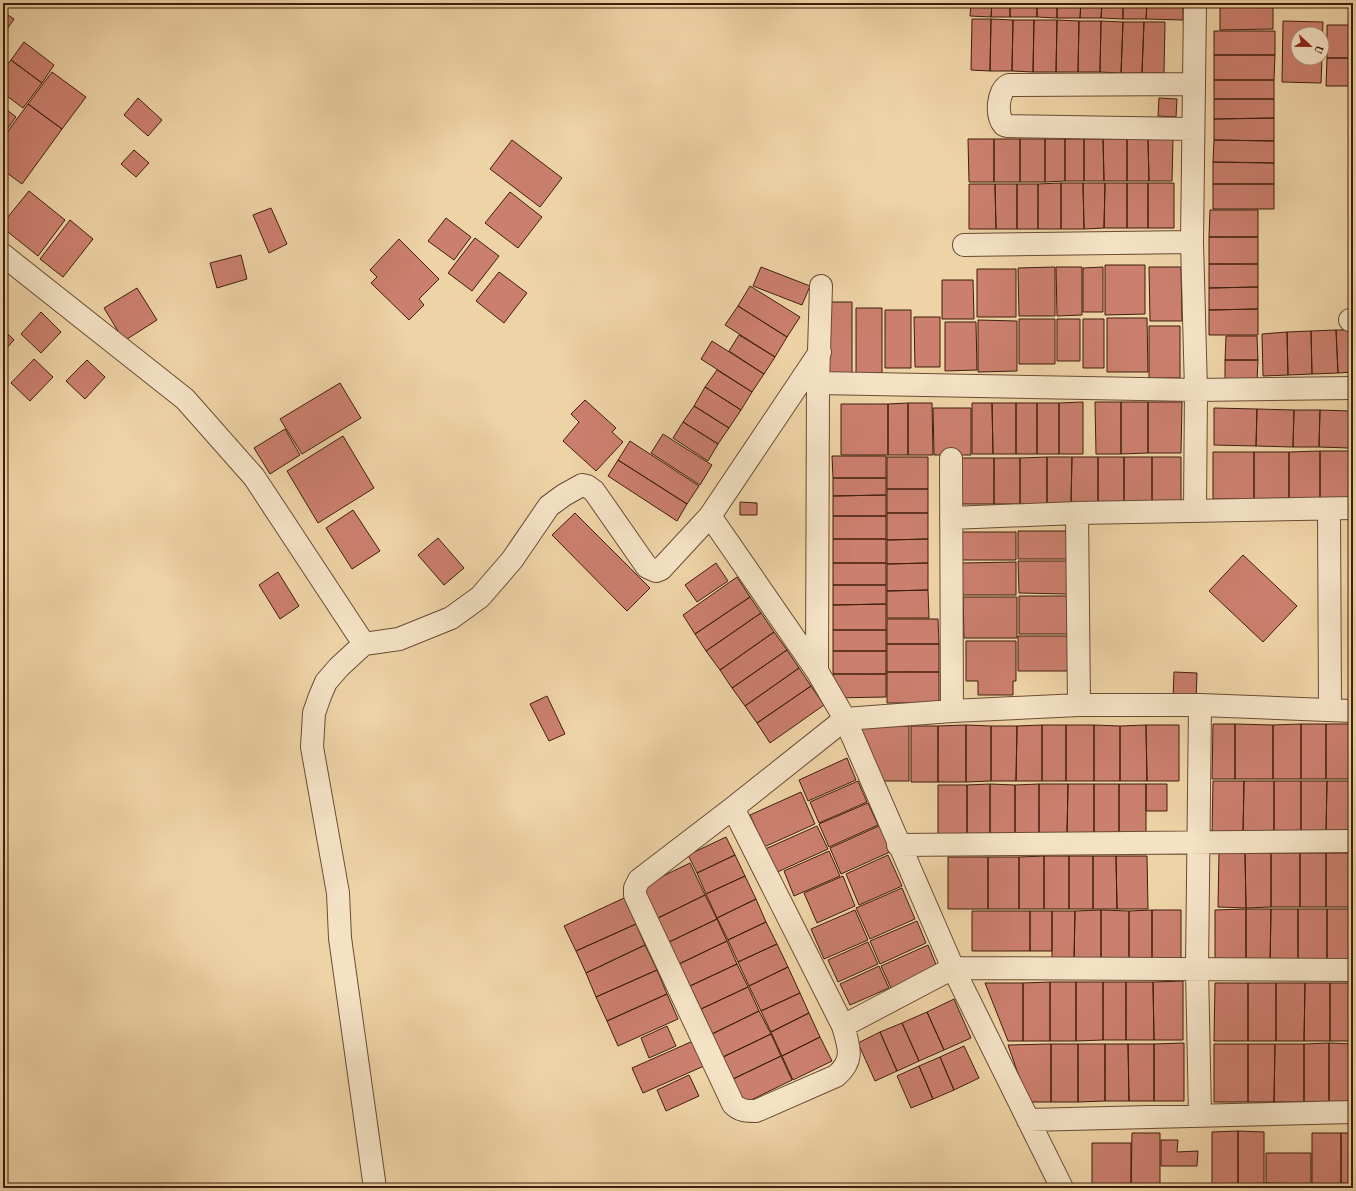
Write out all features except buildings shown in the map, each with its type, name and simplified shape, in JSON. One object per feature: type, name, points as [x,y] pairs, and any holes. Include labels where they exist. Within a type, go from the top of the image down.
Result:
[{"type":"street","points":[[1195,3],[1192,242],[1196,390],[1195,511]]},
{"type":"street","points":[[1193,84],[1009,85],[1004,87],[1001,91],[999,117],[1004,125],[1008,126],[1193,129]]},
{"type":"street","points":[[964,245],[1192,242]]},
{"type":"street","points":[[3,255],[185,399],[254,477],[364,644]]},
{"type":"street","points":[[817,671],[818,383],[821,286]]},
{"type":"street","points":[[375,1188],[340,938],[338,893],[312,748],[314,713],[326,682],[339,667],[364,644],[399,639],[451,618],[480,597],[512,560],[548,506],[582,485],[587,486],[594,491],[647,568],[656,571],[661,569],[710,516],[820,352]]},
{"type":"street","points":[[818,383],[1196,390],[1353,388]]},
{"type":"street","points":[[951,458],[952,711]]},
{"type":"street","points":[[951,518],[1077,513],[1353,508]]},
{"type":"street","points":[[1329,509],[1330,710]]},
{"type":"street","points":[[1077,513],[1079,706]]},
{"type":"street","points":[[710,516],[817,671],[844,719],[953,968],[1062,1188]]},
{"type":"street","points":[[1200,705],[1197,969],[1200,1115]]},
{"type":"street","points":[[733,808],[843,1026],[850,1056],[848,1064],[844,1070],[836,1076],[756,1111],[745,1111],[733,1104],[635,895],[635,888],[639,880],[733,808],[844,719],[952,711],[1079,706],[1200,705],[1353,711]]},
{"type":"street","points":[[898,845],[1353,841]]},
{"type":"street","points":[[843,1026],[953,968],[1353,970]]},
{"type":"street","points":[[1028,1120],[1353,1112]]}]
